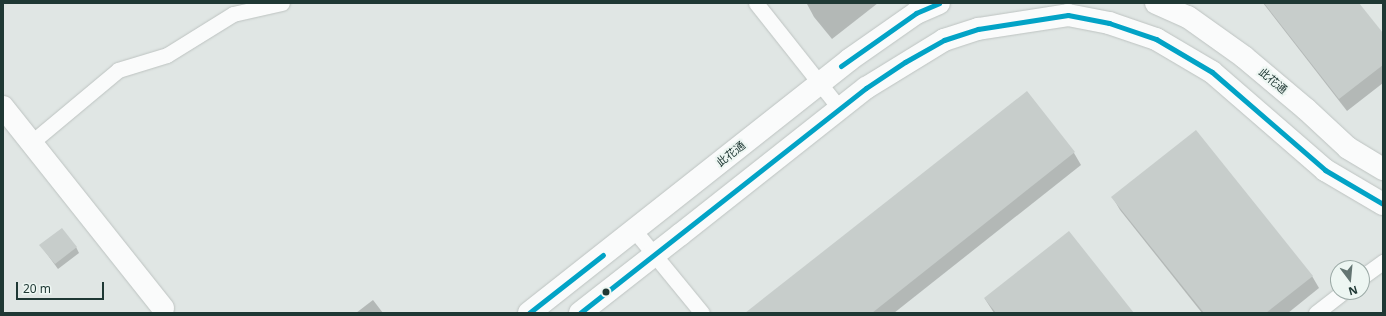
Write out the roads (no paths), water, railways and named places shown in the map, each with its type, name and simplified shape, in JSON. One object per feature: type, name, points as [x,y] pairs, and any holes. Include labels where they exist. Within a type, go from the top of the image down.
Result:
[{"type":"street","name":"此花通","points":[[529,313],[849,60],[916,13],[939,3]]},
{"type":"street","name":"此花通","points":[[1156,3],[1188,17],[1244,57],[1306,109],[1348,148],[1383,169]]},
{"type":"street","points":[[580,313],[840,108],[899,67],[944,40],[978,29],[1068,15],[1110,23],[1156,39],[1194,61],[1212,72],[1325,170],[1383,204]]},
{"type":"street","points":[[3,107],[163,308]]},
{"type":"lane","points":[[32,142],[118,70],[167,55],[233,14],[282,3]]},
{"type":"lane","points":[[756,3],[840,108]]},
{"type":"lane","points":[[634,230],[702,313]]},
{"type":"lane","points":[[1370,271],[1383,262]]},
{"type":"lane","points":[[1316,313],[1333,300]]}]
